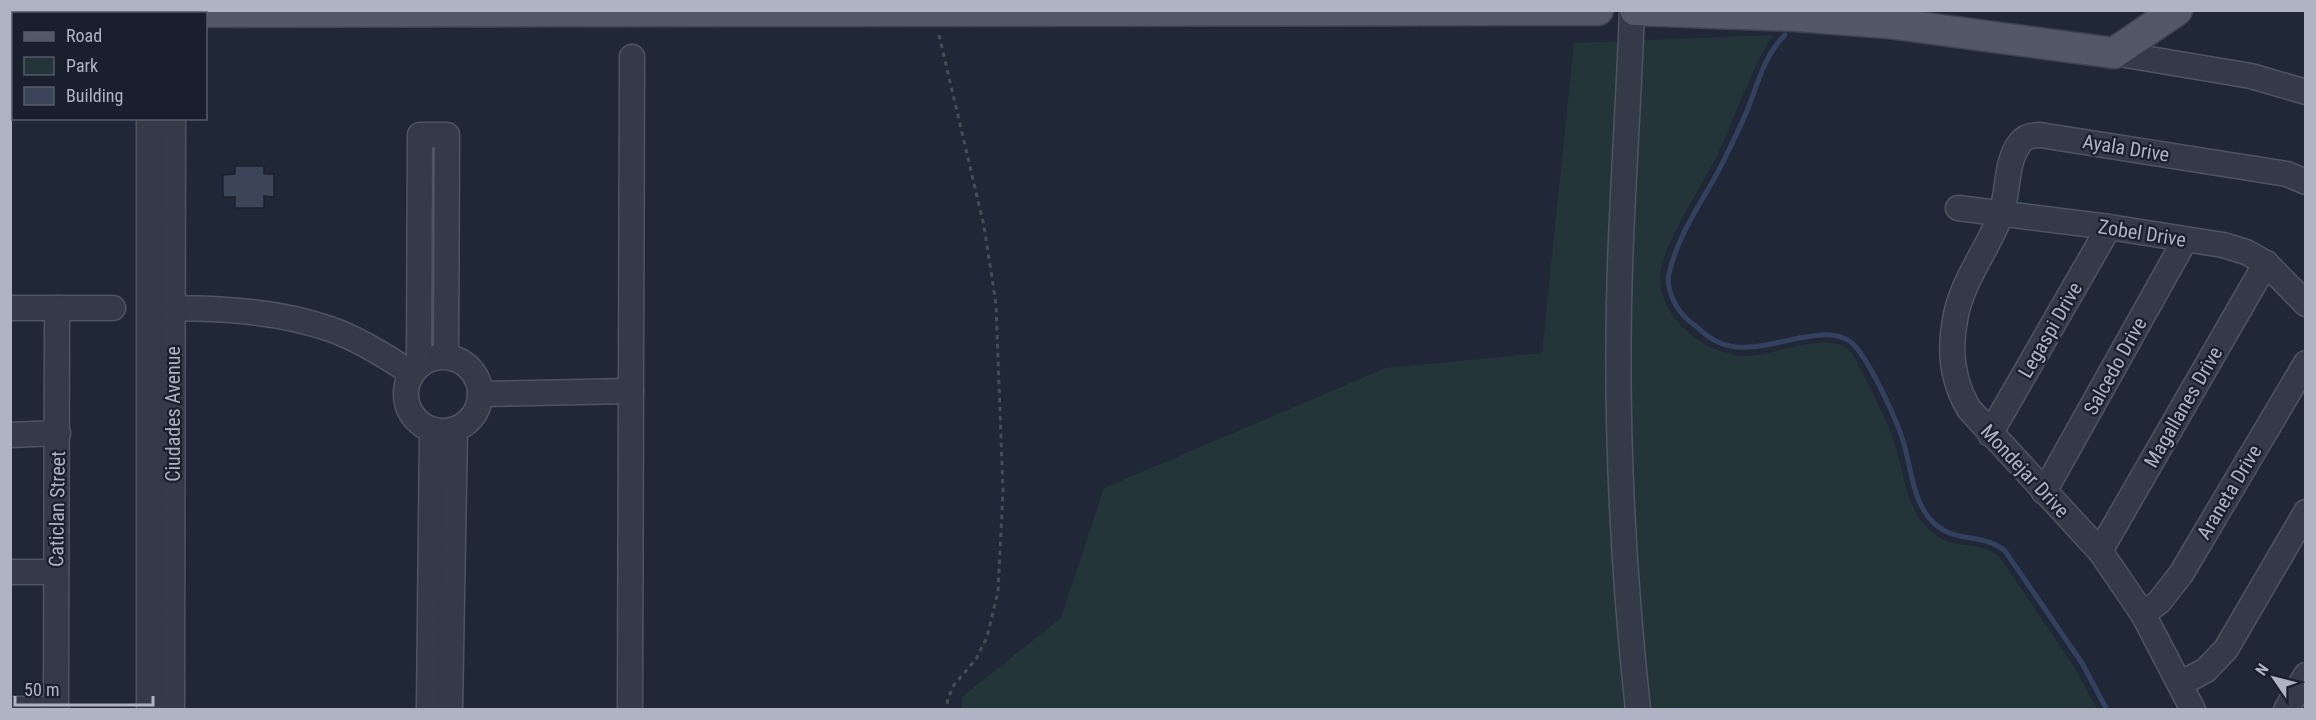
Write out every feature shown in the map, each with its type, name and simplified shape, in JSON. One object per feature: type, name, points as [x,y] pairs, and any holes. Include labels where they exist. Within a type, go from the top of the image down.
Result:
[{"type":"main road","points":[[10,12],[1598,10]]},
{"type":"main road","points":[[1634,10],[1784,16],[1890,17],[2114,53],[2177,10]]},
{"type":"street","points":[[1634,10],[1620,267],[1619,399],[1623,530],[1638,710]]},
{"type":"street","points":[[2114,53],[2252,76],[2306,92]]},
{"type":"street","points":[[630,710],[632,57]]},
{"type":"street","name":"Ciudades Avenue","points":[[149,120],[149,710]]},
{"type":"street","name":"Ciudades Avenue","points":[[172,710],[173,120]]},
{"type":"street","points":[[415,369],[437,356],[455,358],[471,368],[479,384],[480,394],[479,403],[470,419],[444,429],[417,421],[407,407],[405,389],[415,369],[420,135],[447,135],[446,356]]},
{"type":"street","name":"Ayala Drive","points":[[2001,213],[2012,158],[2025,137],[2032,135],[2287,174],[2306,182]]},
{"type":"street","name":"Zobel Drive","points":[[1958,208],[2109,227],[2234,248],[2266,263],[2306,304]]},
{"type":"street","name":"Mondejar Drive","points":[[2001,213],[1961,298],[1955,320],[1954,371],[1959,392],[1969,409],[1990,434],[2100,551],[2143,614],[2193,710]]},
{"type":"street","name":"Legaspi Drive","points":[[1990,434],[2109,227]]},
{"type":"street","name":"Salcedo Drive","points":[[2044,492],[2185,240]]},
{"type":"street","name":"Magallanes Drive","points":[[2100,551],[2266,263]]},
{"type":"street","points":[[10,308],[113,308]]},
{"type":"street","name":"Caticlan Street","points":[[56,709],[57,308]]},
{"type":"street","points":[[149,309],[243,312],[293,318],[332,330],[415,369]]},
{"type":"street","name":"Araneta Drive","points":[[2143,614],[2159,602],[2181,574],[2306,363]]},
{"type":"street","points":[[480,394],[631,391]]},
{"type":"street","points":[[429,710],[444,429]]},
{"type":"street","points":[[444,429],[450,710]]},
{"type":"street","points":[[10,435],[58,433]]},
{"type":"street","points":[[2180,684],[2206,670],[2226,649],[2306,512]]},
{"type":"street","points":[[10,572],[56,572]]},
{"type":"street","points":[[2286,710],[2306,675]]},
{"type":"street","points":[[10,708],[56,709]]},
{"type":"path","points":[[933,11],[984,226],[996,304],[1003,491],[998,592],[987,637],[976,659],[954,685],[946,710]]},
{"type":"green space","points":[[1773,35],[1750,78],[1718,154],[1667,249],[1660,277],[1662,292],[1668,307],[1688,332],[1701,342],[1731,354],[1757,355],[1827,342],[1848,349],[1857,362],[1887,425],[1908,494],[1923,523],[1933,533],[1952,543],[1980,547],[1999,556],[2075,668],[2097,709],[962,710],[962,697],[1061,618],[1104,488],[1386,368],[1542,353],[1574,43]]},
{"type":"building","points":[[235,166],[264,166],[264,174],[274,174],[274,197],[264,196],[264,208],[235,208],[235,197],[223,197],[223,175],[235,174]]},
{"type":"waterway","points":[[1785,35],[1767,61],[1733,142],[1679,244],[1668,279],[1674,301],[1688,320],[1709,337],[1723,344],[1739,347],[1756,346],[1828,335],[1842,337],[1854,345],[1875,377],[1895,419],[1903,441],[1915,491],[1923,510],[1938,527],[1947,532],[1985,541],[2005,551],[2082,663],[2107,710]]}]
